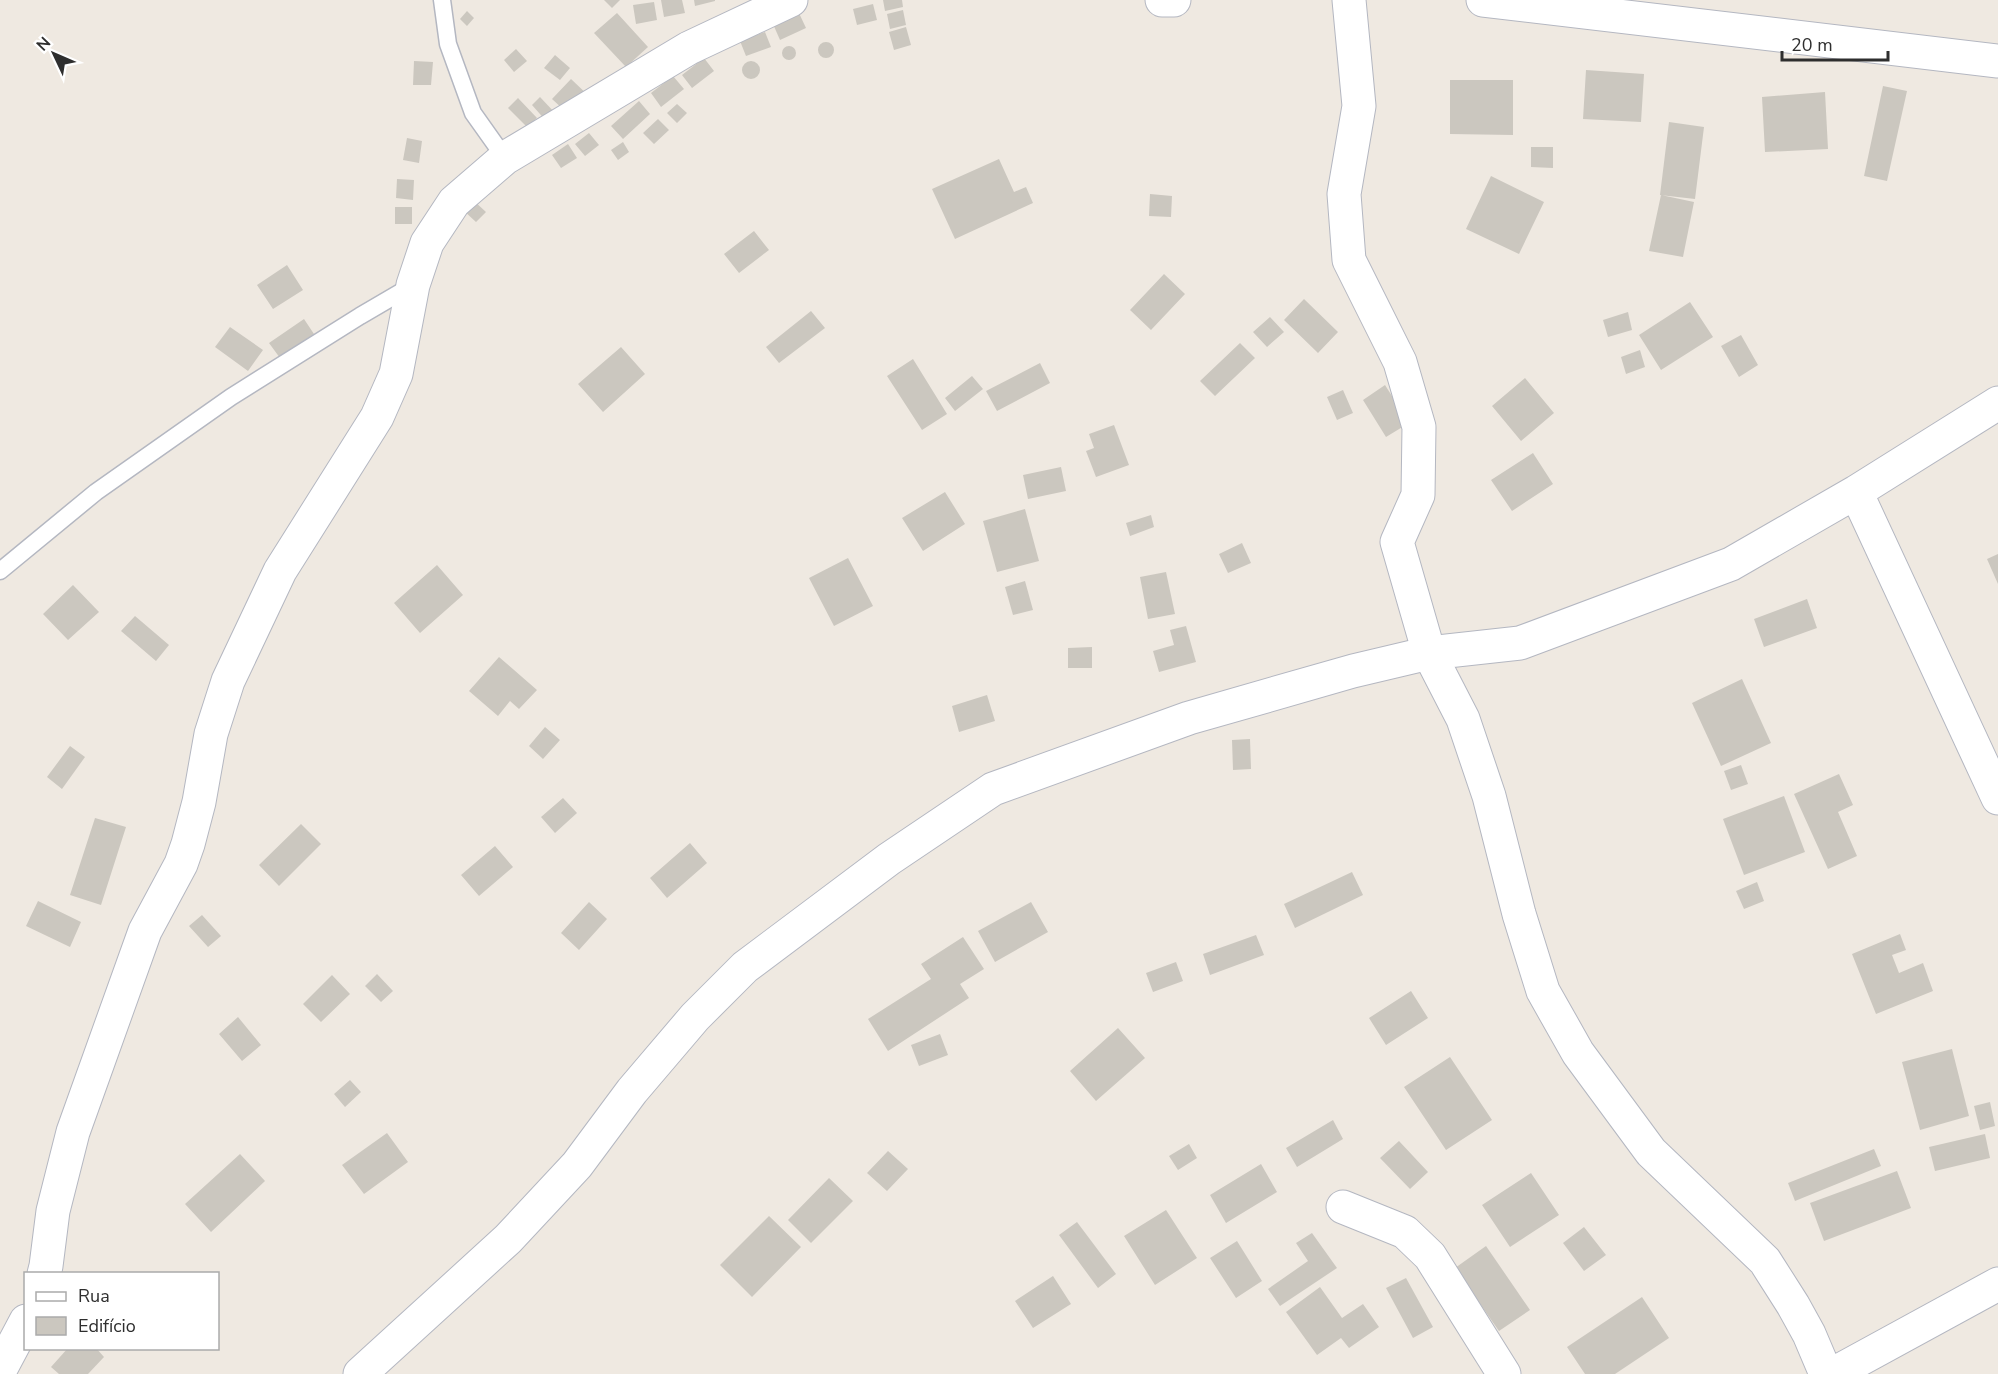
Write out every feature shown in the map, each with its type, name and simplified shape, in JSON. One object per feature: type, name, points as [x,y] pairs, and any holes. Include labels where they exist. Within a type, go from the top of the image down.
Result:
[{"type":"street","points":[[44,1272],[53,1211],[73,1132],[145,931],[181,864],[198,802],[211,734],[228,681],[280,571],[377,417],[396,374],[413,285],[427,243],[454,202],[505,158],[689,48],[791,0]]},
{"type":"street","points":[[1162,0],[1174,0]]},
{"type":"street","points":[[1349,0],[1359,106],[1344,194],[1349,260],[1400,362],[1419,427],[1418,495],[1397,542],[1429,654],[1463,719],[1489,796],[1519,914],[1542,992],[1578,1053],[1651,1152],[1765,1261],[1809,1334],[1826,1374]]},
{"type":"street","points":[[1483,0],[1562,4],[1998,61]]},
{"type":"street","points":[[360,1374],[437,1306],[516,1231],[577,1165],[632,1091],[695,1017],[745,967],[889,859],[993,789],[1189,718],[1353,671],[1429,654],[1520,643],[1731,564],[1856,492],[1998,403]]},
{"type":"street","points":[[1856,492],[1998,798]]},
{"type":"street","points":[[1343,1207],[1405,1232],[1431,1256],[1504,1374]]},
{"type":"street","points":[[1833,1374],[1998,1284]]},
{"type":"street","points":[[0,1370],[24,1325]]},
{"type":"lane","points":[[442,0],[448,44],[473,113],[505,158]]},
{"type":"lane","points":[[0,570],[96,492],[231,397],[413,285]]},
{"type":"building","points":[[604,0],[620,0],[612,8]]},
{"type":"building","points":[[661,0],[682,0],[685,13],[664,17]]},
{"type":"building","points":[[694,0],[715,0],[715,1],[695,6]]},
{"type":"building","points":[[883,0],[902,0],[903,7],[885,11]]},
{"type":"building","points":[[654,2],[657,20],[636,24],[633,5]]},
{"type":"building","points":[[873,4],[877,20],[857,25],[853,9]]},
{"type":"building","points":[[903,10],[906,25],[890,29],[887,14]]},
{"type":"building","points":[[467,11],[474,18],[467,26],[460,19]]},
{"type":"building","points":[[798,11],[806,28],[780,40],[773,24]]},
{"type":"building","points":[[617,13],[648,47],[626,67],[594,33]]},
{"type":"building","points":[[906,27],[911,45],[894,50],[889,32]]},
{"type":"building","points":[[765,32],[771,47],[746,56],[740,41]]},
{"type":"building","points":[[823,42],[829,42],[834,50],[832,56],[823,58],[818,53],[818,47]]},
{"type":"building","points":[[786,46],[792,46],[796,53],[792,60],[786,60],[782,56],[782,50]]},
{"type":"building","points":[[516,49],[527,61],[514,72],[504,60]]},
{"type":"building","points":[[555,55],[570,68],[560,80],[544,68]]},
{"type":"building","points":[[704,58],[714,71],[692,88],[682,75]]},
{"type":"building","points":[[414,61],[433,62],[431,85],[413,85]]},
{"type":"building","points":[[747,61],[755,61],[760,66],[758,77],[747,79],[742,74],[742,66]]},
{"type":"building","points":[[1586,70],[1644,74],[1641,122],[1583,119]]},
{"type":"building","points":[[673,76],[684,89],[661,107],[651,93]]},
{"type":"building","points":[[571,79],[591,98],[564,110],[552,99]]},
{"type":"building","points":[[1450,80],[1513,80],[1513,135],[1450,134]]},
{"type":"building","points":[[1883,86],[1907,91],[1887,181],[1864,176]]},
{"type":"building","points":[[1825,92],[1828,149],[1765,152],[1762,97]]},
{"type":"building","points":[[540,97],[556,114],[547,122],[532,105]]},
{"type":"building","points":[[518,98],[537,118],[527,127],[508,108]]},
{"type":"building","points":[[639,101],[650,114],[623,139],[611,126]]},
{"type":"building","points":[[677,104],[687,113],[677,123],[667,113]]},
{"type":"building","points":[[658,119],[669,130],[654,144],[643,133]]},
{"type":"building","points":[[1669,122],[1704,127],[1695,199],[1660,195]]},
{"type":"building","points":[[589,133],[599,145],[585,156],[575,144]]},
{"type":"building","points":[[407,138],[422,141],[419,163],[403,160]]},
{"type":"building","points":[[623,142],[629,152],[618,160],[611,150]]},
{"type":"building","points":[[568,144],[577,158],[561,168],[552,155]]},
{"type":"building","points":[[1531,147],[1553,147],[1553,168],[1531,167]]},
{"type":"building","points":[[999,159],[1014,192],[1026,187],[1033,203],[955,239],[932,189]]},
{"type":"building","points":[[1491,176],[1544,202],[1519,254],[1466,229]]},
{"type":"building","points":[[397,179],[414,180],[413,200],[396,198]]},
{"type":"building","points":[[1150,194],[1172,196],[1171,217],[1149,216]]},
{"type":"building","points":[[1661,195],[1694,202],[1683,257],[1649,251]]},
{"type":"building","points":[[473,200],[486,212],[476,222],[463,210]]},
{"type":"building","points":[[395,207],[412,207],[412,224],[395,224]]},
{"type":"building","points":[[754,231],[769,250],[739,273],[724,254]]},
{"type":"building","points":[[287,265],[303,290],[273,309],[257,285]]},
{"type":"building","points":[[1164,274],[1185,294],[1151,330],[1130,310]]},
{"type":"building","points":[[1304,299],[1338,332],[1318,353],[1284,320]]},
{"type":"building","points":[[1690,302],[1713,337],[1661,370],[1639,335]]},
{"type":"building","points":[[811,311],[825,328],[779,363],[766,347]]},
{"type":"building","points":[[1628,312],[1632,330],[1608,337],[1603,320]]},
{"type":"building","points":[[1270,317],[1284,332],[1267,347],[1253,332]]},
{"type":"building","points":[[304,319],[314,334],[280,358],[269,343]]},
{"type":"building","points":[[230,327],[263,350],[248,371],[215,347]]},
{"type":"building","points":[[1741,335],[1758,365],[1739,377],[1721,346]]},
{"type":"building","points":[[1240,343],[1255,358],[1215,396],[1200,381]]},
{"type":"building","points":[[621,347],[645,374],[603,412],[578,384]]},
{"type":"building","points":[[1640,350],[1645,367],[1626,374],[1621,357]]},
{"type":"building","points":[[913,359],[947,414],[922,430],[887,376]]},
{"type":"building","points":[[1040,363],[1050,383],[997,411],[986,391]]},
{"type":"building","points":[[972,376],[983,389],[955,411],[945,398]]},
{"type":"building","points":[[1525,378],[1554,413],[1521,441],[1492,406]]},
{"type":"building","points":[[1385,385],[1409,423],[1386,437],[1363,400]]},
{"type":"building","points":[[1343,390],[1353,413],[1337,420],[1327,397]]},
{"type":"building","points":[[1114,425],[1129,465],[1096,477],[1086,451],[1094,448],[1089,434]]},
{"type":"building","points":[[1533,453],[1553,484],[1512,511],[1491,480]]},
{"type":"building","points":[[1061,467],[1066,491],[1028,499],[1023,475]]},
{"type":"building","points":[[945,492],[965,524],[923,551],[902,518]]},
{"type":"building","points":[[1025,509],[1039,561],[997,572],[983,521]]},
{"type":"building","points":[[1151,515],[1154,527],[1130,536],[1126,523]]},
{"type":"building","points":[[1242,543],[1251,563],[1228,573],[1219,554]]},
{"type":"building","points":[[1998,554],[1998,584],[1987,559]]},
{"type":"building","points":[[848,558],[873,606],[834,626],[809,578]]},
{"type":"building","points":[[437,565],[463,595],[420,633],[394,603]]},
{"type":"building","points":[[1166,572],[1175,614],[1148,619],[1140,577]]},
{"type":"building","points":[[1025,581],[1033,610],[1013,615],[1005,587]]},
{"type":"building","points":[[73,585],[99,612],[68,640],[43,614]]},
{"type":"building","points":[[1807,599],[1817,628],[1764,647],[1754,619]]},
{"type":"building","points":[[135,616],[169,645],[156,661],[121,631]]},
{"type":"building","points":[[1186,626],[1196,662],[1159,672],[1153,651],[1174,645],[1170,630]]},
{"type":"building","points":[[1092,647],[1092,668],[1068,668],[1068,648]]},
{"type":"building","points":[[499,657],[537,690],[519,709],[510,701],[498,716],[469,691]]},
{"type":"building","points":[[1742,679],[1771,743],[1721,766],[1692,703]]},
{"type":"building","points":[[987,695],[995,721],[959,732],[952,706]]},
{"type":"building","points":[[545,727],[560,740],[543,759],[529,746]]},
{"type":"building","points":[[1250,739],[1251,769],[1233,770],[1232,740]]},
{"type":"building","points":[[70,746],[85,757],[62,789],[47,777]]},
{"type":"building","points":[[1741,765],[1748,784],[1731,790],[1724,771]]},
{"type":"building","points":[[1839,774],[1853,805],[1838,812],[1857,856],[1828,869],[1794,794]]},
{"type":"building","points":[[1784,796],[1805,852],[1744,875],[1723,819]]},
{"type":"building","points":[[563,798],[577,813],[555,833],[541,817]]},
{"type":"building","points":[[95,818],[126,827],[101,905],[70,895]]},
{"type":"building","points":[[301,824],[321,844],[279,886],[259,865]]},
{"type":"building","points":[[690,843],[707,863],[667,898],[650,878]]},
{"type":"building","points":[[495,846],[513,867],[479,896],[461,875]]},
{"type":"building","points":[[1352,872],[1363,895],[1295,928],[1284,904]]},
{"type":"building","points":[[1757,882],[1764,901],[1744,909],[1736,891]]},
{"type":"building","points":[[38,901],[81,922],[70,947],[26,926]]},
{"type":"building","points":[[589,902],[607,919],[579,950],[561,933]]},
{"type":"building","points":[[1031,902],[1048,932],[995,962],[978,931]]},
{"type":"building","points":[[202,915],[221,936],[208,947],[189,926]]},
{"type":"building","points":[[1900,934],[1906,950],[1892,955],[1899,973],[1923,963],[1933,991],[1876,1014],[1852,954]]},
{"type":"building","points":[[1256,935],[1264,955],[1210,975],[1203,954]]},
{"type":"building","points":[[963,937],[984,969],[960,984],[969,998],[888,1051],[868,1019],[931,979],[921,964]]},
{"type":"building","points":[[1176,962],[1183,981],[1153,992],[1146,973]]},
{"type":"building","points":[[377,974],[393,991],[381,1002],[365,986]]},
{"type":"building","points":[[332,975],[350,994],[321,1022],[303,1004]]},
{"type":"building","points":[[1411,991],[1428,1018],[1386,1045],[1369,1018]]},
{"type":"building","points":[[238,1017],[261,1045],[242,1061],[219,1034]]},
{"type":"building","points":[[1118,1028],[1145,1058],[1096,1101],[1070,1071]]},
{"type":"building","points":[[940,1034],[948,1055],[919,1066],[911,1045]]},
{"type":"building","points":[[1952,1049],[1969,1116],[1920,1130],[1902,1062]]},
{"type":"building","points":[[1450,1057],[1492,1120],[1446,1150],[1404,1087]]},
{"type":"building","points":[[350,1080],[361,1092],[345,1107],[334,1094]]},
{"type":"building","points":[[1990,1102],[1995,1126],[1980,1130],[1974,1106]]},
{"type":"building","points":[[1333,1120],[1343,1139],[1297,1167],[1286,1148]]},
{"type":"building","points":[[387,1133],[408,1162],[364,1194],[342,1165]]},
{"type":"building","points":[[1985,1134],[1990,1158],[1935,1171],[1929,1147]]},
{"type":"building","points":[[1399,1141],[1428,1172],[1410,1189],[1380,1158]]},
{"type":"building","points":[[1189,1144],[1197,1158],[1178,1170],[1169,1156]]},
{"type":"building","points":[[1874,1149],[1881,1166],[1795,1201],[1788,1183]]},
{"type":"building","points":[[888,1151],[908,1169],[887,1191],[867,1173]]},
{"type":"building","points":[[240,1154],[265,1181],[211,1232],[185,1204]]},
{"type":"building","points":[[1261,1164],[1277,1192],[1226,1223],[1210,1195]]},
{"type":"building","points":[[1897,1171],[1911,1208],[1824,1241],[1810,1203]]},
{"type":"building","points":[[1531,1173],[1559,1215],[1510,1247],[1482,1205]]},
{"type":"building","points":[[829,1178],[853,1201],[811,1243],[788,1220]]},
{"type":"building","points":[[1166,1210],[1197,1258],[1155,1285],[1124,1236]]},
{"type":"building","points":[[769,1216],[801,1247],[752,1297],[720,1265]]},
{"type":"building","points":[[1077,1222],[1116,1274],[1098,1288],[1059,1235]]},
{"type":"building","points":[[1584,1227],[1606,1255],[1584,1271],[1563,1243]]},
{"type":"building","points":[[1312,1233],[1337,1268],[1280,1306],[1268,1289],[1308,1261],[1296,1243]]},
{"type":"building","points":[[1237,1241],[1262,1281],[1236,1298],[1210,1258]]},
{"type":"building","points":[[1486,1246],[1530,1310],[1499,1331],[1455,1268]]},
{"type":"building","points":[[1053,1276],[1071,1304],[1033,1328],[1015,1301]]},
{"type":"building","points":[[1406,1278],[1433,1327],[1413,1338],[1386,1288]]},
{"type":"building","points":[[1320,1287],[1342,1318],[1363,1304],[1379,1327],[1349,1348],[1341,1338],[1317,1355],[1286,1312]]},
{"type":"building","points":[[1642,1297],[1669,1338],[1615,1374],[1585,1374],[1567,1347]]},
{"type":"building","points":[[66,1350],[98,1350],[104,1357],[88,1374],[59,1374],[51,1367]]}]
